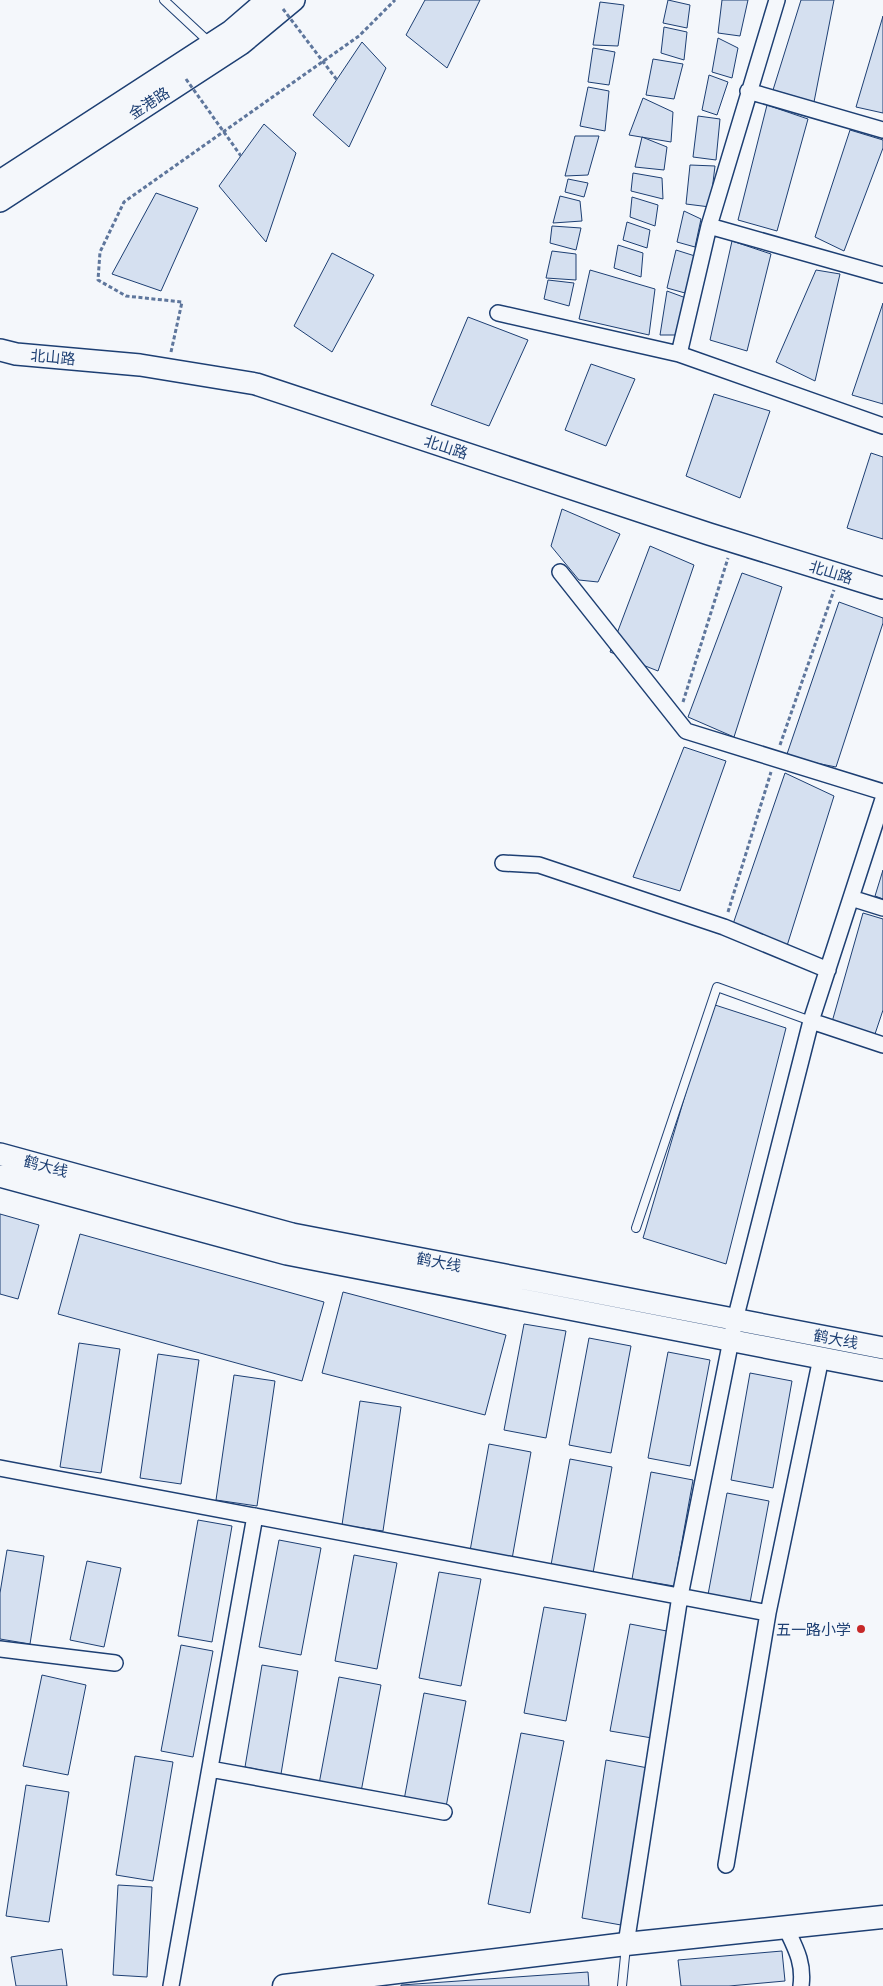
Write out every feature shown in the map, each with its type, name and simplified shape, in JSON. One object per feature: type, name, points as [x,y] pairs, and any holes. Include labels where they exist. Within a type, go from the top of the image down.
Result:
[{"type":"main road","name":"金港路","points":[[0,181],[231,30],[281,3]]},
{"type":"main road","name":"金港路","points":[[0,201],[241,44],[281,3]]},
{"type":"main road","name":"北山路","points":[[0,350],[16,354],[140,365],[256,384],[733,541],[883,588]]},
{"type":"main road","name":"鹤大线","points":[[0,1154],[292,1234],[883,1348]]},
{"type":"main road","name":"鹤大线","points":[[0,1176],[287,1254],[883,1370]]},
{"type":"main road","points":[[284,1986],[626,1944],[883,1917]]},
{"type":"street","points":[[679,354],[709,226],[748,91],[777,0]]},
{"type":"street","points":[[748,91],[883,130]]},
{"type":"street","points":[[709,226],[883,275]]},
{"type":"street","points":[[498,314],[679,354],[883,426]]},
{"type":"street","points":[[560,572],[686,731],[883,792]]},
{"type":"street","points":[[626,1944],[680,1596],[735,1320],[811,1021],[883,799]]},
{"type":"street","points":[[503,863],[540,865],[724,927],[828,970]]},
{"type":"street","points":[[851,898],[883,908]]},
{"type":"street","points":[[811,1021],[883,1045]]},
{"type":"street","points":[[726,1865],[768,1613],[821,1358]]},
{"type":"street","points":[[0,1468],[768,1613]]},
{"type":"street","points":[[171,1986],[255,1516]]},
{"type":"street","points":[[0,1649],[115,1663]]},
{"type":"street","points":[[210,1769],[444,1812]]},
{"type":"street","points":[[786,1928],[796,1948],[803,1970],[801,1986]]},
{"type":"lane","points":[[164,0],[211,43]]},
{"type":"lane","points":[[636,1228],[717,987],[811,1021]]},
{"type":"lane","points":[[622,1986],[626,1944]]},
{"type":"path","points":[[167,369],[182,302],[126,296],[98,280],[100,252],[124,202],[359,36],[395,0]]},
{"type":"path","points":[[281,3],[337,80]]},
{"type":"path","points":[[186,79],[240,156]]},
{"type":"path","points":[[677,720],[733,541]]},
{"type":"path","points":[[724,927],[775,758],[839,574]]},
{"type":"building","points":[[425,0],[480,0],[447,68],[406,35]]},
{"type":"building","points":[[668,0],[690,5],[687,28],[663,23]]},
{"type":"building","points":[[722,0],[748,0],[740,36],[718,33]]},
{"type":"building","points":[[801,0],[834,0],[814,102],[773,90]]},
{"type":"building","points":[[600,2],[624,5],[618,46],[593,45]]},
{"type":"building","points":[[883,16],[883,113],[856,107]]},
{"type":"building","points":[[664,27],[687,32],[684,60],[661,53]]},
{"type":"building","points":[[718,38],[738,48],[732,78],[712,72]]},
{"type":"building","points":[[362,42],[386,68],[349,147],[313,115]]},
{"type":"building","points":[[593,48],[615,52],[609,85],[588,82]]},
{"type":"building","points":[[653,59],[683,64],[674,99],[646,95]]},
{"type":"building","points":[[709,75],[728,82],[717,115],[702,110]]},
{"type":"building","points":[[588,87],[609,91],[605,131],[580,126]]},
{"type":"building","points":[[643,98],[673,112],[671,142],[629,135]]},
{"type":"building","points":[[767,105],[808,119],[777,231],[738,220]]},
{"type":"building","points":[[698,116],[720,119],[716,160],[693,157]]},
{"type":"building","points":[[264,124],[296,153],[266,242],[219,186]]},
{"type":"building","points":[[850,130],[883,140],[883,148],[844,251],[815,237]]},
{"type":"building","points":[[575,136],[599,136],[588,175],[565,176]]},
{"type":"building","points":[[642,137],[667,147],[664,170],[635,167]]},
{"type":"building","points":[[690,165],[715,166],[710,207],[686,204]]},
{"type":"building","points":[[633,173],[662,178],[663,199],[631,191]]},
{"type":"building","points":[[568,179],[588,183],[584,197],[565,192]]},
{"type":"building","points":[[156,193],[198,208],[161,291],[112,274]]},
{"type":"building","points":[[560,196],[580,201],[582,221],[553,223]]},
{"type":"building","points":[[632,197],[658,205],[655,226],[630,217]]},
{"type":"building","points":[[684,211],[701,219],[695,247],[677,242]]},
{"type":"building","points":[[627,222],[650,230],[647,248],[623,240]]},
{"type":"building","points":[[552,226],[581,228],[576,250],[550,243]]},
{"type":"building","points":[[732,241],[771,254],[747,351],[710,340]]},
{"type":"building","points":[[618,245],[643,253],[641,277],[614,268]]},
{"type":"building","points":[[676,250],[695,256],[685,293],[667,288]]},
{"type":"building","points":[[552,251],[576,254],[576,280],[546,278]]},
{"type":"building","points":[[332,253],[374,275],[332,352],[294,326]]},
{"type":"building","points":[[590,270],[655,289],[649,335],[579,319]]},
{"type":"building","points":[[816,270],[840,274],[815,381],[776,362]]},
{"type":"building","points":[[548,280],[574,283],[569,306],[544,299]]},
{"type":"building","points":[[667,291],[686,298],[679,335],[660,335]]},
{"type":"building","points":[[883,303],[883,404],[852,395]]},
{"type":"building","points":[[468,317],[528,340],[489,426],[431,405]]},
{"type":"building","points":[[591,364],[635,379],[606,446],[565,430]]},
{"type":"building","points":[[714,394],[770,411],[740,498],[686,476]]},
{"type":"building","points":[[871,453],[883,457],[883,539],[847,528]]},
{"type":"building","points":[[562,509],[620,534],[598,582],[579,580],[551,546]]},
{"type":"building","points":[[650,546],[694,565],[658,671],[610,652]]},
{"type":"building","points":[[742,573],[782,587],[734,737],[688,717]]},
{"type":"building","points":[[839,602],[883,618],[883,623],[836,767],[786,757]]},
{"type":"building","points":[[684,747],[726,761],[680,891],[633,877]]},
{"type":"building","points":[[785,773],[834,796],[786,949],[732,927]]},
{"type":"building","points":[[883,870],[883,899],[875,896]]},
{"type":"building","points":[[863,913],[883,919],[883,1010],[875,1034],[832,1022]]},
{"type":"building","points":[[712,1004],[786,1028],[726,1264],[643,1238]]},
{"type":"building","points":[[0,1214],[39,1225],[18,1299],[0,1294]]},
{"type":"building","points":[[80,1234],[324,1302],[302,1381],[58,1314]]},
{"type":"building","points":[[343,1292],[506,1335],[485,1415],[322,1373]]},
{"type":"building","points":[[524,1324],[566,1331],[546,1438],[504,1430]]},
{"type":"building","points":[[589,1338],[631,1346],[611,1453],[569,1445]]},
{"type":"building","points":[[79,1343],[120,1349],[101,1473],[60,1467]]},
{"type":"building","points":[[668,1352],[710,1360],[690,1466],[648,1458]]},
{"type":"building","points":[[158,1354],[199,1360],[181,1484],[140,1478]]},
{"type":"building","points":[[750,1373],[792,1381],[773,1488],[731,1480]]},
{"type":"building","points":[[234,1375],[275,1381],[257,1506],[216,1500]]},
{"type":"building","points":[[360,1401],[401,1407],[383,1531],[342,1525]]},
{"type":"building","points":[[489,1444],[531,1452],[512,1559],[470,1551]]},
{"type":"building","points":[[570,1459],[612,1467],[593,1573],[551,1565]]},
{"type":"building","points":[[651,1472],[693,1480],[674,1586],[632,1579]]},
{"type":"building","points":[[727,1493],[769,1501],[749,1608],[707,1600]]},
{"type":"building","points":[[198,1520],[232,1526],[212,1642],[178,1636]]},
{"type":"building","points":[[279,1540],[321,1548],[301,1655],[259,1647]]},
{"type":"building","points":[[7,1550],[44,1556],[30,1644],[0,1639],[0,1593]]},
{"type":"building","points":[[354,1555],[397,1563],[377,1669],[335,1661]]},
{"type":"building","points":[[87,1561],[121,1568],[104,1647],[70,1640]]},
{"type":"building","points":[[439,1572],[481,1579],[461,1686],[419,1678]]},
{"type":"building","points":[[544,1607],[586,1614],[566,1721],[524,1713]]},
{"type":"building","points":[[630,1624],[672,1632],[652,1738],[610,1731]]},
{"type":"building","points":[[181,1645],[213,1651],[193,1757],[161,1751]]},
{"type":"building","points":[[262,1665],[298,1671],[281,1774],[245,1767]]},
{"type":"building","points":[[42,1675],[86,1685],[68,1775],[23,1766]]},
{"type":"building","points":[[339,1677],[381,1685],[361,1792],[319,1784]]},
{"type":"building","points":[[424,1693],[466,1701],[446,1807],[404,1800]]},
{"type":"building","points":[[521,1733],[564,1741],[530,1913],[488,1904]]},
{"type":"building","points":[[135,1756],[173,1762],[153,1881],[116,1875]]},
{"type":"building","points":[[606,1760],[648,1768],[621,1925],[582,1918]]},
{"type":"building","points":[[26,1785],[69,1792],[49,1922],[6,1916]]},
{"type":"building","points":[[118,1885],[152,1887],[147,1977],[113,1975]]},
{"type":"building","points":[[62,1949],[67,1986],[16,1986],[11,1957]]},
{"type":"building","points":[[782,1951],[785,1981],[729,1986],[681,1986],[678,1960]]},
{"type":"building","points":[[588,1972],[589,1986],[401,1986],[401,1985]]},
{"type":"place","name":"五一路小学","points":[[861,1629]]}]
